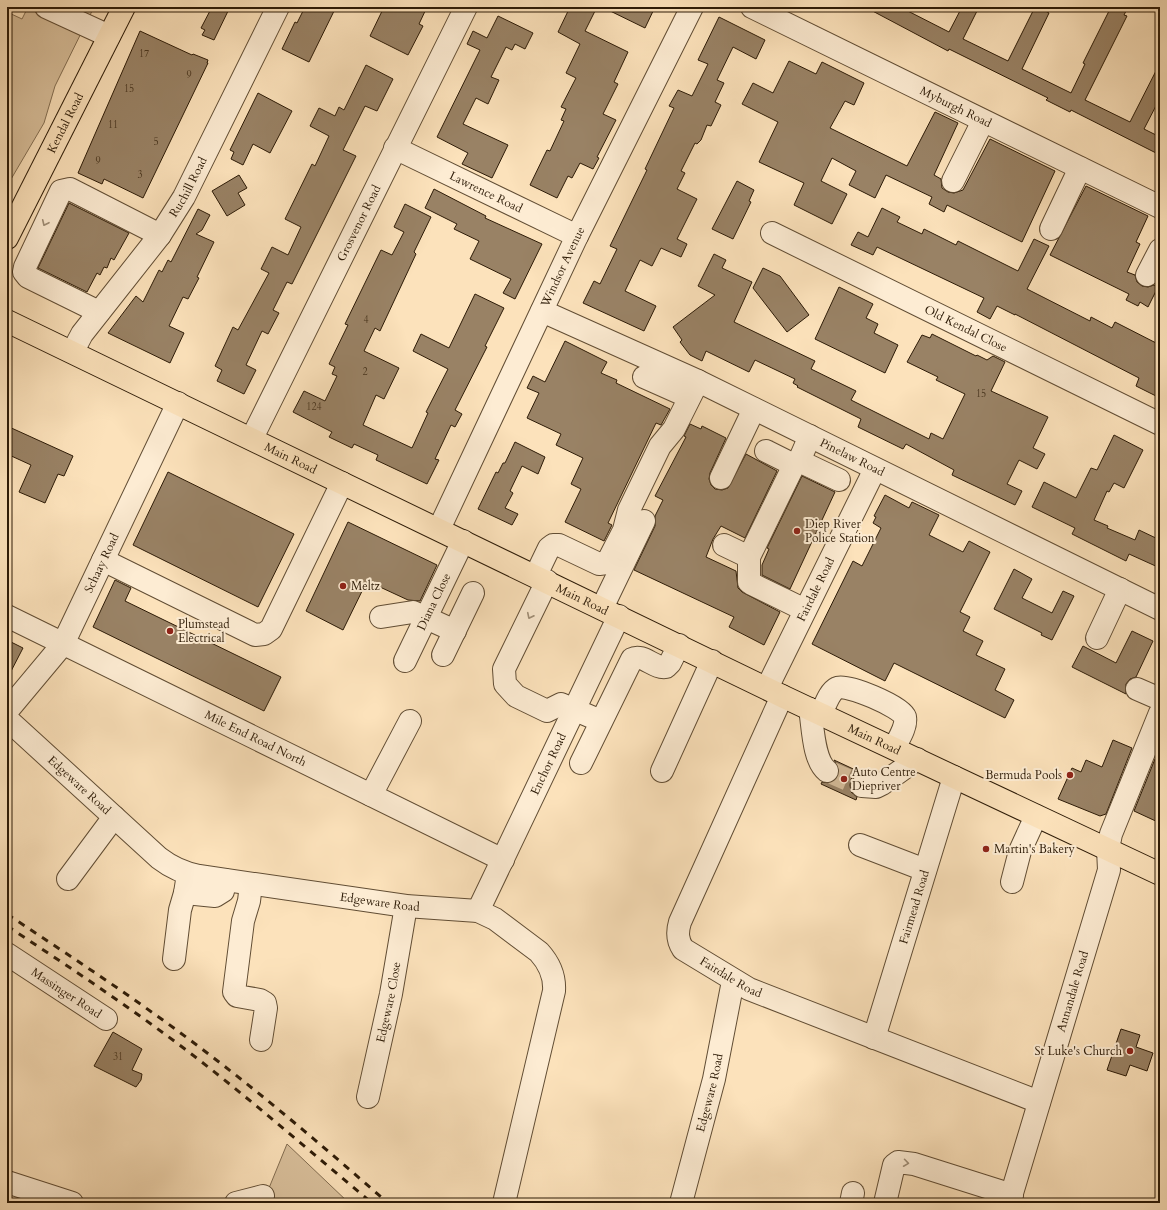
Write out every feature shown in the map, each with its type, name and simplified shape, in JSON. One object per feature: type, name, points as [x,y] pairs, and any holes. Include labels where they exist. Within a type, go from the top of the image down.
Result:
[{"type":"main road","name":"Kendal Road","points":[[7,238],[124,7]]},
{"type":"main road","name":"Main Road","points":[[7,321],[73,351],[774,692],[1160,874]]},
{"type":"street","points":[[46,7],[109,36]]},
{"type":"street","name":"Ruchill Road","points":[[73,351],[82,334],[160,236],[184,197],[278,7]]},
{"type":"street","name":"Grosvenor Road","points":[[252,438],[466,7]]},
{"type":"street","name":"Windsor Avenue","points":[[439,530],[577,236],[692,7]]},
{"type":"street","name":"Myburgh Road","points":[[756,8],[1160,207]]},
{"type":"street","points":[[953,180],[984,121]]},
{"type":"street","name":"Lawrence Road","points":[[395,148],[577,236]]},
{"type":"street","points":[[1050,229],[1080,168]]},
{"type":"street","points":[[99,312],[28,277],[24,272],[56,200],[64,189],[70,189],[160,236]]},
{"type":"street","name":"Old Kendal Close","points":[[772,233],[1160,424]]},
{"type":"street","points":[[1147,275],[1160,250]]},
{"type":"street","name":"Pinelaw Road","points":[[542,310],[694,389],[754,409],[1160,608]]},
{"type":"street","points":[[601,721],[561,704],[547,711],[516,696],[505,684],[504,669],[541,578],[549,548],[553,545],[559,545],[598,564],[607,563],[624,530],[629,510],[660,446],[674,429],[694,389],[644,377]]},
{"type":"street","name":"Schaay Road","points":[[7,711],[63,644],[178,403]]},
{"type":"street","points":[[721,478],[754,409]]},
{"type":"street","points":[[805,610],[749,582],[749,557],[810,436]]},
{"type":"street","points":[[766,451],[839,480]]},
{"type":"street","name":"Fairdale Road","points":[[876,469],[805,610],[774,692],[678,930],[678,938],[683,949],[733,981],[750,989],[1040,1102]]},
{"type":"street","points":[[103,560],[255,635],[264,634],[271,628],[342,483]]},
{"type":"street","name":"Enchor Road","points":[[478,911],[575,709],[644,521]]},
{"type":"street","name":"Diana Close","points":[[405,661],[463,541]]},
{"type":"street","points":[[724,545],[749,557]]},
{"type":"street","points":[[1097,638],[1120,589]]},
{"type":"street","points":[[443,655],[473,593]]},
{"type":"street","points":[[382,617],[408,611],[426,617],[455,631]]},
{"type":"street","name":"Mile End Road North","points":[[7,616],[503,860]]},
{"type":"street","points":[[581,763],[632,659],[640,658],[660,667],[666,667],[670,663],[679,645]]},
{"type":"street","points":[[662,771],[712,661]]},
{"type":"street","points":[[827,771],[822,767],[817,754],[815,711],[837,688],[843,686],[857,690],[903,712],[905,718],[904,727],[894,748]]},
{"type":"street","points":[[1137,689],[1160,699]]},
{"type":"street","name":"Annandale Road","points":[[1011,1199],[1109,870],[1108,849],[1113,828],[1160,713]]},
{"type":"street","name":"Edgeware Road","points":[[7,719],[186,883],[225,880],[406,906],[478,911],[496,919],[540,952],[545,958],[555,982],[553,999],[504,1203]]},
{"type":"street","points":[[371,795],[410,721]]},
{"type":"street","points":[[862,786],[876,787],[917,759]]},
{"type":"street","name":"Fairmead Road","points":[[874,1038],[954,777]]},
{"type":"street","points":[[1012,882],[1020,851],[1036,816]]},
{"type":"street","points":[[68,879],[114,817]]},
{"type":"street","points":[[860,845],[925,870]]},
{"type":"street","points":[[174,959],[180,910],[186,883]]},
{"type":"street","points":[[251,884],[249,901],[243,919],[234,989],[237,996],[260,1000],[265,1003],[266,1008],[261,1040]]},
{"type":"street","name":"Edgeware Close","points":[[368,1097],[391,994],[406,906]]},
{"type":"street","name":"Massinger Road","points":[[7,954],[106,1019]]},
{"type":"street","name":"Edgeware Road","points":[[681,1203],[714,1079],[733,981]]},
{"type":"street","points":[[886,1203],[894,1165],[898,1162],[914,1164],[1011,1199]]},
{"type":"street","points":[[7,1182],[72,1203]]},
{"type":"street","points":[[236,1203],[263,1196]]},
{"type":"shaded area","points":[[28,7],[94,7],[55,86],[44,123],[7,186],[7,12],[22,19]]},
{"type":"shaded area","points":[[287,1144],[349,1203],[267,1203],[269,1188]]},
{"type":"building","points":[[212,7],[230,7],[214,40],[202,35],[205,30],[201,28]]},
{"type":"building","points":[[305,7],[336,7],[309,62],[282,49],[295,22],[297,23]]},
{"type":"building","points":[[384,7],[427,7],[419,24],[423,26],[408,55],[370,36]]},
{"type":"building","points":[[570,7],[597,7],[585,31],[628,52],[614,82],[618,84],[603,114],[616,120],[597,157],[599,158],[593,169],[580,163],[572,178],[568,176],[557,198],[530,185],[547,150],[550,151],[564,121],[561,120],[566,109],[561,107],[576,78],[566,73],[580,44],[558,32]]},
{"type":"building","points":[[602,7],[655,7],[645,28]]},
{"type":"building","points":[[865,7],[900,7],[949,32],[962,7],[979,7],[963,39],[1008,61],[1035,7],[1038,7],[1049,13],[1022,69],[1071,93],[1085,64],[1083,63],[1111,7],[1128,7],[1124,15],[1127,16],[1085,100],[1130,122],[1160,63],[1160,98],[1144,129],[1160,137],[1160,155],[1071,110],[1070,112],[1046,100],[1048,98],[949,49],[948,51]]},
{"type":"building","points":[[498,16],[533,33],[525,49],[515,44],[512,50],[506,47],[491,77],[499,80],[488,104],[476,98],[463,124],[508,145],[492,178],[462,164],[468,153],[437,137],[480,50],[467,44],[473,31],[487,38]]},
{"type":"building","points":[[719,17],[765,40],[756,59],[733,47],[717,80],[724,83],[715,102],[721,105],[711,126],[707,125],[701,140],[697,144],[695,143],[681,171],[685,173],[677,189],[697,199],[677,239],[687,244],[681,257],[661,248],[652,266],[640,260],[625,291],[656,306],[644,331],[583,303],[594,281],[600,284],[617,249],[610,246],[647,170],[645,169],[674,108],[669,106],[678,90],[692,96],[708,64],[698,60]]},
{"type":"building","points":[[140,31],[192,55],[193,54],[208,60],[208,63],[143,198],[104,179],[102,184],[78,173]]},
{"type":"building","points":[[789,61],[816,74],[822,62],[864,83],[854,105],[845,101],[830,128],[907,166],[935,112],[958,123],[934,175],[941,179],[942,188],[948,192],[954,193],[963,190],[990,139],[1055,171],[1022,242],[947,205],[944,212],[929,204],[932,197],[886,175],[875,198],[849,185],[856,171],[832,158],[821,181],[847,194],[832,224],[794,205],[804,183],[759,162],[778,122],[742,104],[753,83],[773,93]]},
{"type":"building","points":[[366,65],[393,79],[377,111],[365,106],[343,150],[356,156],[292,284],[287,282],[273,310],[279,313],[268,334],[262,331],[246,365],[256,370],[244,394],[217,381],[222,370],[215,366],[233,327],[238,330],[269,273],[261,269],[272,247],[288,255],[301,227],[285,219],[312,164],[315,166],[329,136],[310,126],[319,108],[335,116],[339,107],[344,110]]},
{"type":"building","points":[[258,93],[292,111],[270,153],[253,144],[243,165],[231,159],[234,152],[230,150]]},
{"type":"building","points":[[239,175],[247,188],[238,193],[245,205],[227,216],[212,191]]},
{"type":"building","points":[[737,181],[754,190],[749,201],[751,202],[733,239],[712,229]]},
{"type":"building","points":[[1086,186],[1148,216],[1136,242],[1140,244],[1127,272],[1135,275],[1137,282],[1142,286],[1148,287],[1154,285],[1158,287],[1148,307],[1140,302],[1138,306],[1126,300],[1129,294],[1050,255]]},
{"type":"building","points":[[434,189],[486,216],[485,218],[542,244],[515,299],[503,293],[511,279],[470,259],[479,241],[454,229],[457,224],[425,208]]},
{"type":"building","points":[[69,203],[129,233],[114,260],[111,258],[107,268],[104,267],[100,275],[97,273],[87,292],[38,268]]},
{"type":"building","points":[[405,204],[431,217],[414,252],[416,254],[380,331],[375,328],[364,351],[399,368],[384,399],[376,395],[363,425],[412,448],[428,413],[426,412],[448,369],[413,351],[421,334],[449,348],[475,294],[504,308],[485,346],[487,347],[455,410],[462,414],[455,427],[451,425],[435,459],[439,460],[427,484],[376,460],[378,455],[354,444],[352,448],[329,437],[332,432],[293,412],[304,391],[325,401],[337,376],[332,374],[335,367],[329,364],[348,325],[345,324],[381,250],[392,255],[404,232],[394,227]]},
{"type":"building","points":[[882,208],[900,217],[897,222],[922,234],[924,229],[956,245],[958,241],[1018,271],[1034,239],[1049,246],[1027,289],[1090,321],[1091,317],[1112,328],[1115,322],[1160,345],[1160,398],[1136,386],[1139,378],[1015,314],[997,306],[990,319],[977,312],[984,298],[877,247],[873,255],[851,245],[858,232],[868,237]]},
{"type":"building","points":[[198,209],[210,215],[202,230],[196,234],[214,242],[197,277],[199,278],[188,299],[183,297],[169,326],[184,333],[170,363],[108,333],[136,296],[143,302],[159,270],[162,272],[168,260],[171,262]]},
{"type":"building","points":[[714,254],[726,260],[722,268],[752,282],[734,322],[815,361],[811,369],[856,391],[851,400],[929,439],[931,433],[943,439],[965,394],[936,380],[938,377],[907,362],[922,335],[930,338],[932,334],[976,356],[977,355],[987,360],[993,356],[1005,362],[991,391],[1048,417],[1033,448],[1045,454],[1037,469],[1019,460],[1007,484],[1022,491],[1015,505],[952,475],[954,470],[906,444],[903,449],[858,427],[861,419],[797,387],[798,386],[793,383],[795,379],[755,360],[749,372],[706,351],[702,361],[690,355],[680,342],[682,340],[673,327],[715,295],[698,286]]},
{"type":"building","points":[[763,268],[780,276],[809,315],[787,332],[753,288]]},
{"type":"building","points":[[839,287],[873,304],[866,318],[878,324],[874,333],[898,345],[885,373],[815,339]]},
{"type":"building","points":[[565,341],[607,362],[601,373],[617,380],[616,383],[670,409],[661,425],[656,423],[608,523],[612,525],[604,541],[565,522],[581,489],[571,484],[583,458],[556,445],[561,434],[527,418],[539,393],[527,388],[533,376],[545,382]]},
{"type":"building","points":[[690,424],[701,429],[702,426],[726,438],[710,473],[709,479],[711,485],[715,489],[722,490],[728,488],[746,454],[777,471],[745,538],[721,526],[713,539],[706,557],[736,571],[738,588],[742,592],[780,612],[764,645],[729,627],[734,617],[634,570],[655,526],[655,516],[663,500],[655,496],[686,437],[684,436]]},
{"type":"building","points":[[7,426],[73,456],[64,476],[58,474],[45,503],[19,492],[31,465],[7,454]]},
{"type":"building","points":[[1114,435],[1143,450],[1124,488],[1114,483],[1109,492],[1107,491],[1094,520],[1108,526],[1107,528],[1135,540],[1139,530],[1160,540],[1160,568],[1129,554],[1126,561],[1072,534],[1075,528],[1032,507],[1044,482],[1076,498],[1091,468],[1097,470]]},
{"type":"building","points":[[515,442],[545,457],[538,474],[522,466],[510,491],[513,493],[505,508],[518,514],[512,525],[478,509],[496,472],[498,473],[503,463],[505,463]]},
{"type":"building","points":[[168,472],[294,534],[258,607],[133,545]]},
{"type":"building","name":"Diep River Police Station","points":[[802,476],[835,492],[790,589],[762,575],[762,565],[769,549],[767,548]]},
{"type":"building","points":[[885,495],[909,508],[912,502],[939,515],[929,535],[963,552],[969,541],[990,552],[960,612],[970,617],[963,631],[983,641],[976,655],[1005,669],[995,690],[1014,700],[1005,718],[894,663],[885,681],[812,644],[853,561],[862,566],[881,528],[873,523],[876,517],[874,516]]},
{"type":"building","points":[[348,522],[437,565],[420,601],[408,600],[367,581],[343,630],[306,611]]},
{"type":"building","points":[[1014,569],[1032,579],[1022,598],[1052,613],[1063,591],[1074,596],[1052,640],[1041,635],[1042,633],[994,609]]},
{"type":"building","points":[[115,580],[131,588],[125,601],[281,677],[264,711],[93,627]]},
{"type":"building","points":[[1132,631],[1153,641],[1136,677],[1130,679],[1126,684],[1126,694],[1072,667],[1083,646],[1116,663]]},
{"type":"building","points":[[7,640],[23,648],[7,679]]},
{"type":"building","points":[[1113,740],[1132,748],[1106,814],[1100,816],[1058,799],[1072,768],[1081,772],[1086,760],[1102,767]]},
{"type":"building","points":[[1155,759],[1160,761],[1160,823],[1134,811]]},
{"type":"building","points":[[834,760],[864,774],[856,775],[851,779],[851,792],[857,797],[856,800],[821,784],[822,782],[830,783],[836,780],[839,775],[839,768]]},
{"type":"building","name":"St Luke's Church","points":[[1121,1029],[1140,1035],[1136,1047],[1153,1053],[1147,1071],[1130,1065],[1126,1076],[1107,1070]]},
{"type":"building","points":[[113,1032],[142,1049],[132,1070],[142,1074],[141,1080],[136,1087],[94,1066]]},
{"type":"tunnel","points":[[827,771],[862,786]]},
{"type":"railway","points":[[7,914],[125,993],[194,1043],[317,1141],[388,1203]]},
{"type":"railway","points":[[7,926],[102,990],[194,1056],[262,1110],[372,1203]]},
{"type":"place","name":"Diep River Police Station","points":[[797,531]]},
{"type":"place","name":"Meltz","points":[[343,586]]},
{"type":"place","name":"Plumstead Electrical","points":[[170,631]]},
{"type":"place","name":"Bermuda Pools","points":[[1070,775]]},
{"type":"place","name":"Auto Centre Diepriver","points":[[844,779]]},
{"type":"place","name":"Martin's Bakery","points":[[986,849]]},
{"type":"place","name":"St Luke's Church","points":[[1130,1051]]}]
